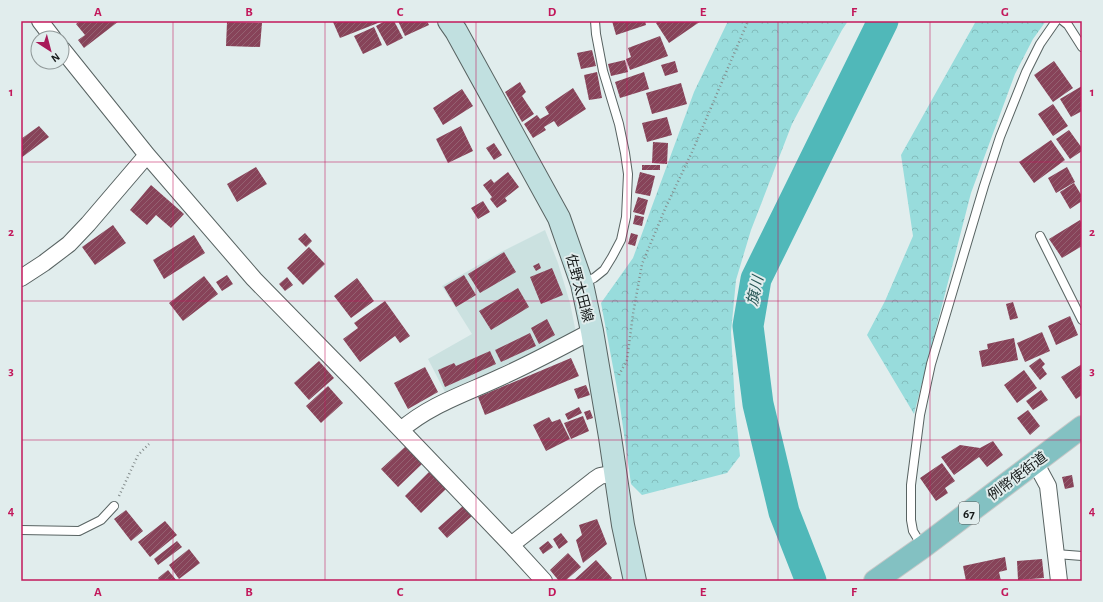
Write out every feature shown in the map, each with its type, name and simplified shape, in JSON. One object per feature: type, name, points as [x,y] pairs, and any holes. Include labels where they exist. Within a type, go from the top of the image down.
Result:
[{"type":"main road","name":"佐野太田線","points":[[449,21],[559,218],[582,284],[603,394],[623,525],[635,581]]},
{"type":"main road","name":"例幣使街道","points":[[875,581],[923,547],[1082,427]]},
{"type":"street","points":[[40,21],[47,30]]},
{"type":"street","points":[[70,60],[147,155],[254,279],[512,545],[544,581]]},
{"type":"street","points":[[21,278],[44,264],[69,244],[147,155]]},
{"type":"street","points":[[401,430],[412,421],[449,400],[502,377],[592,331]]},
{"type":"street","points":[[1036,462],[1048,486],[1059,581]]},
{"type":"street","points":[[512,545],[594,480],[600,476],[615,473]]},
{"type":"lane","points":[[582,284],[594,278],[604,270],[621,240],[626,217],[628,174],[625,153],[619,124],[603,71],[595,21]]},
{"type":"lane","points":[[923,547],[913,531],[911,520],[911,485],[920,415],[931,364],[1000,137],[1026,72],[1040,44],[1056,21]]},
{"type":"lane","points":[[1063,21],[1068,24],[1082,47]]},
{"type":"lane","points":[[1040,236],[1082,320]]},
{"type":"lane","points":[[21,530],[79,531],[101,520],[114,506]]},
{"type":"lane","points":[[1056,554],[1082,556]]},
{"type":"path","points":[[603,394],[618,376],[627,360],[642,264],[748,21]]},
{"type":"path","points":[[114,506],[138,455],[149,444]]},
{"type":"shaded area","points":[[545,230],[558,263],[570,303],[576,333],[445,392],[428,359],[472,334],[442,286],[501,252]]},
{"type":"green space","points":[[728,21],[848,21],[792,124],[751,230],[736,280],[731,332],[735,406],[740,456],[727,473],[642,495],[631,484],[619,399],[601,303],[633,258],[694,92]]},
{"type":"green space","points":[[976,21],[1046,21],[1033,39],[1015,74],[971,193],[914,414],[867,335],[885,301],[913,236],[901,155]]},
{"type":"building","points":[[80,21],[119,21],[84,48],[78,40],[85,35],[76,24]]},
{"type":"building","points":[[383,21],[340,38],[333,22]]},
{"type":"building","points":[[385,21],[394,21],[403,38],[387,46],[376,26]]},
{"type":"building","points":[[398,21],[427,21],[429,25],[405,36]]},
{"type":"building","points":[[612,21],[645,21],[646,25],[616,35]]},
{"type":"building","points":[[659,21],[701,21],[669,43],[656,23]]},
{"type":"building","points":[[227,22],[262,23],[260,47],[226,46]]},
{"type":"building","points":[[374,27],[382,45],[363,54],[354,36]]},
{"type":"building","points":[[660,36],[668,56],[630,70],[626,59],[631,57],[628,48]]},
{"type":"building","points":[[592,50],[596,66],[581,69],[577,53]]},
{"type":"building","points":[[625,60],[628,72],[611,76],[608,64]]},
{"type":"building","points":[[675,61],[678,72],[665,76],[661,65]]},
{"type":"building","points":[[1054,61],[1073,88],[1053,102],[1034,75]]},
{"type":"building","points":[[597,72],[602,98],[589,100],[584,75]]},
{"type":"building","points":[[644,72],[649,89],[620,98],[615,82]]},
{"type":"building","points":[[520,82],[526,92],[522,96],[534,114],[522,122],[505,92]]},
{"type":"building","points":[[681,83],[687,104],[652,114],[646,93]]},
{"type":"building","points":[[1082,86],[1082,111],[1071,117],[1060,99]]},
{"type":"building","points":[[573,88],[586,109],[558,127],[554,121],[544,127],[546,130],[533,138],[524,124],[537,115],[540,119],[549,114],[545,107]]},
{"type":"building","points":[[462,89],[473,106],[443,125],[433,108]]},
{"type":"building","points":[[1053,104],[1068,126],[1053,136],[1038,114]]},
{"type":"building","points":[[667,117],[672,135],[647,142],[642,123]]},
{"type":"building","points":[[39,126],[49,137],[21,158],[21,139]]},
{"type":"building","points":[[461,126],[473,151],[448,163],[436,139]]},
{"type":"building","points":[[1069,130],[1082,148],[1082,151],[1070,159],[1056,139]]},
{"type":"building","points":[[1051,140],[1065,160],[1034,183],[1019,162]]},
{"type":"building","points":[[653,142],[668,143],[667,164],[652,163]]},
{"type":"building","points":[[494,143],[502,155],[494,160],[486,148]]},
{"type":"building","points":[[642,165],[660,165],[660,170],[642,170]]},
{"type":"building","points":[[256,167],[267,184],[237,202],[227,184]]},
{"type":"building","points":[[1067,167],[1075,182],[1056,193],[1048,178]]},
{"type":"building","points":[[508,172],[519,187],[505,198],[507,201],[497,208],[490,199],[492,197],[483,185],[491,179],[494,183]]},
{"type":"building","points":[[640,172],[655,176],[650,196],[635,193]]},
{"type":"building","points":[[1074,183],[1082,196],[1082,201],[1070,209],[1060,192]]},
{"type":"building","points":[[151,185],[184,214],[171,228],[156,215],[147,225],[130,210]]},
{"type":"building","points":[[638,197],[648,200],[644,215],[633,212]]},
{"type":"building","points":[[483,201],[490,212],[478,219],[471,208]]},
{"type":"building","points":[[635,215],[644,217],[642,226],[633,224]]},
{"type":"building","points":[[1080,220],[1082,223],[1082,246],[1062,258],[1049,239]]},
{"type":"building","points":[[113,225],[126,243],[95,265],[82,247]]},
{"type":"building","points":[[305,233],[312,241],[306,247],[298,239]]},
{"type":"building","points":[[631,233],[638,235],[635,246],[628,244]]},
{"type":"building","points":[[194,235],[205,253],[164,279],[153,260]]},
{"type":"building","points":[[309,247],[325,264],[303,285],[287,268]]},
{"type":"building","points":[[504,252],[516,272],[480,293],[468,274]]},
{"type":"building","points":[[539,263],[541,268],[536,271],[533,266]]},
{"type":"building","points":[[552,268],[563,295],[541,304],[530,277]]},
{"type":"building","points":[[227,275],[233,284],[222,291],[216,282]]},
{"type":"building","points":[[464,275],[476,295],[456,307],[444,287]]},
{"type":"building","points":[[204,276],[218,294],[183,321],[169,303]]},
{"type":"building","points":[[287,277],[293,285],[285,291],[279,284]]},
{"type":"building","points":[[357,278],[374,301],[351,318],[334,296]]},
{"type":"building","points":[[518,288],[529,307],[491,330],[479,311]]},
{"type":"building","points":[[385,301],[410,336],[400,343],[395,336],[360,362],[343,339],[358,328],[354,323]]},
{"type":"building","points":[[1013,302],[1018,318],[1010,320],[1006,304]]},
{"type":"building","points":[[1070,316],[1078,335],[1056,345],[1048,326]]},
{"type":"building","points":[[547,319],[555,335],[539,344],[531,328]]},
{"type":"building","points":[[1042,332],[1050,351],[1025,362],[1017,343]]},
{"type":"building","points":[[530,333],[536,346],[501,362],[495,350]]},
{"type":"building","points":[[1014,338],[1018,360],[982,367],[979,351],[988,349],[987,344]]},
{"type":"building","points":[[490,351],[496,364],[445,387],[438,370],[454,363],[456,366]]},
{"type":"building","points":[[571,358],[579,376],[485,415],[478,397]]},
{"type":"building","points":[[1040,358],[1045,364],[1042,367],[1047,374],[1040,380],[1029,366]]},
{"type":"building","points":[[319,361],[334,378],[309,400],[294,383]]},
{"type":"building","points":[[1082,364],[1082,395],[1076,399],[1061,377]]},
{"type":"building","points":[[425,367],[438,392],[408,409],[394,383]]},
{"type":"building","points":[[1024,370],[1037,388],[1017,403],[1004,385]]},
{"type":"building","points":[[586,385],[590,395],[578,399],[574,389]]},
{"type":"building","points":[[328,386],[343,403],[321,423],[306,406]]},
{"type":"building","points":[[1041,390],[1048,400],[1033,410],[1026,401]]},
{"type":"building","points":[[579,407],[582,413],[568,420],[565,414]]},
{"type":"building","points":[[590,410],[593,418],[587,420],[584,412]]},
{"type":"building","points":[[1028,410],[1040,426],[1030,435],[1017,418]]},
{"type":"building","points":[[583,416],[589,431],[571,439],[564,423]]},
{"type":"building","points":[[549,417],[552,422],[560,419],[570,439],[546,451],[533,425]]},
{"type":"building","points":[[993,441],[1003,455],[987,467],[979,457],[954,475],[941,457],[960,445],[980,448]]},
{"type":"building","points":[[406,446],[423,463],[398,487],[381,469]]},
{"type":"building","points":[[942,463],[955,481],[945,488],[948,493],[936,501],[920,478]]},
{"type":"building","points":[[429,472],[446,489],[421,513],[405,496]]},
{"type":"building","points":[[1072,475],[1074,487],[1065,489],[1062,477]]},
{"type":"building","points":[[463,506],[472,516],[447,538],[438,528]]},
{"type":"building","points":[[126,510],[143,531],[131,541],[114,519]]},
{"type":"building","points":[[597,519],[607,544],[583,563],[576,540],[582,535],[579,525]]},
{"type":"building","points":[[165,521],[177,535],[150,557],[138,542]]},
{"type":"building","points":[[561,533],[568,542],[559,549],[553,539]]},
{"type":"building","points":[[177,541],[182,547],[158,565],[154,559]]},
{"type":"building","points":[[548,541],[553,547],[543,554],[539,548]]},
{"type":"building","points":[[189,549],[200,563],[179,579],[169,565]]},
{"type":"building","points":[[568,553],[581,567],[565,581],[559,581],[550,570]]},
{"type":"building","points":[[1005,557],[1007,570],[999,572],[1001,581],[966,581],[963,566]]},
{"type":"building","points":[[1042,559],[1044,578],[1018,580],[1017,561]]},
{"type":"building","points":[[596,560],[612,578],[609,581],[573,581]]},
{"type":"building","points":[[168,570],[177,581],[160,581],[158,578]]},
{"type":"waterway","name":"旗川","points":[[811,581],[784,512],[758,404],[748,326],[756,279],[883,21]]}]
